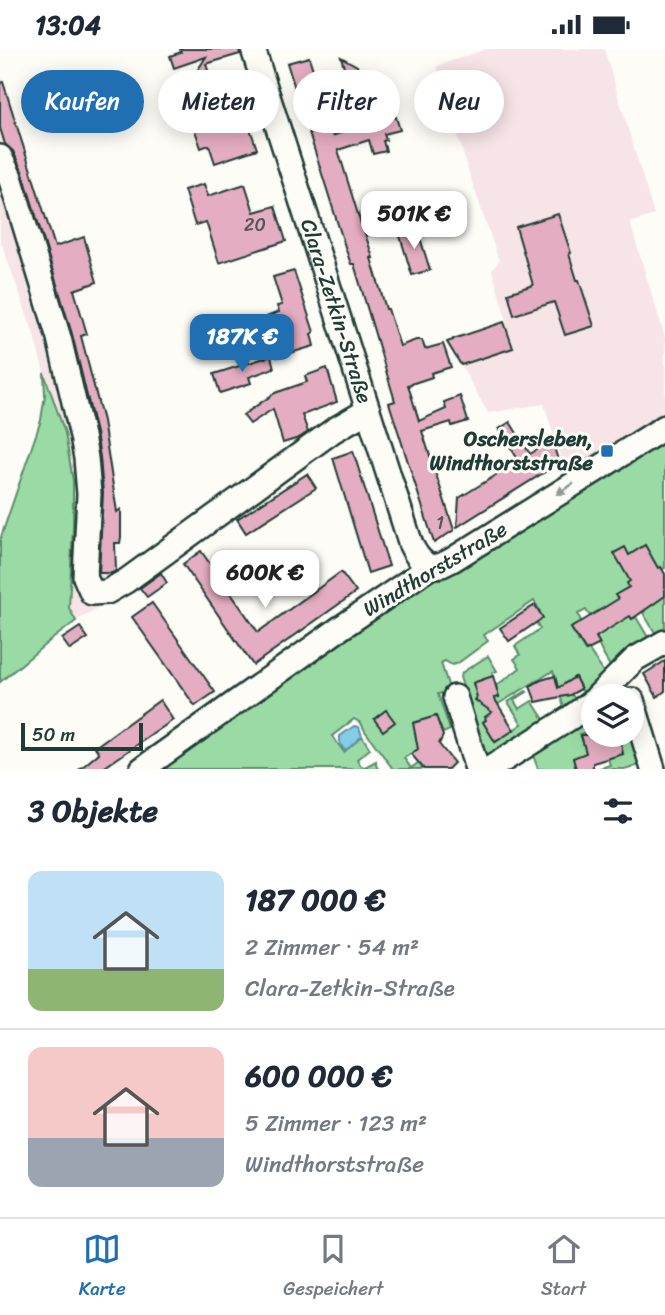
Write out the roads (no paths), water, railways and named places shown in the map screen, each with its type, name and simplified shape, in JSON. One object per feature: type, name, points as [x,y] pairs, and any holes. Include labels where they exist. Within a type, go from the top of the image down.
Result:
[{"type":"street","name":"Clara-Zetkin-Straße","points":[[253,49],[411,545],[416,556],[430,567]]},
{"type":"street","points":[[0,157],[10,177],[59,338],[82,436],[89,494],[85,577],[92,593],[107,592],[126,580],[334,431],[367,411]]},
{"type":"street","name":"Windthorststraße","points":[[142,769],[430,567],[453,560],[665,427]]},
{"type":"street","points":[[609,684],[635,659],[665,642]]},
{"type":"street","points":[[622,670],[626,684]]},
{"type":"street","points":[[455,697],[477,769]]},
{"type":"street","points":[[489,769],[581,710]]},
{"type":"street","points":[[644,740],[653,769]]},
{"type":"water","points":[[354,726],[359,727],[362,736],[344,750],[340,736]]},
{"type":"place","name":"Oschersleben, Windthorststraße","points":[[607,451]]}]
